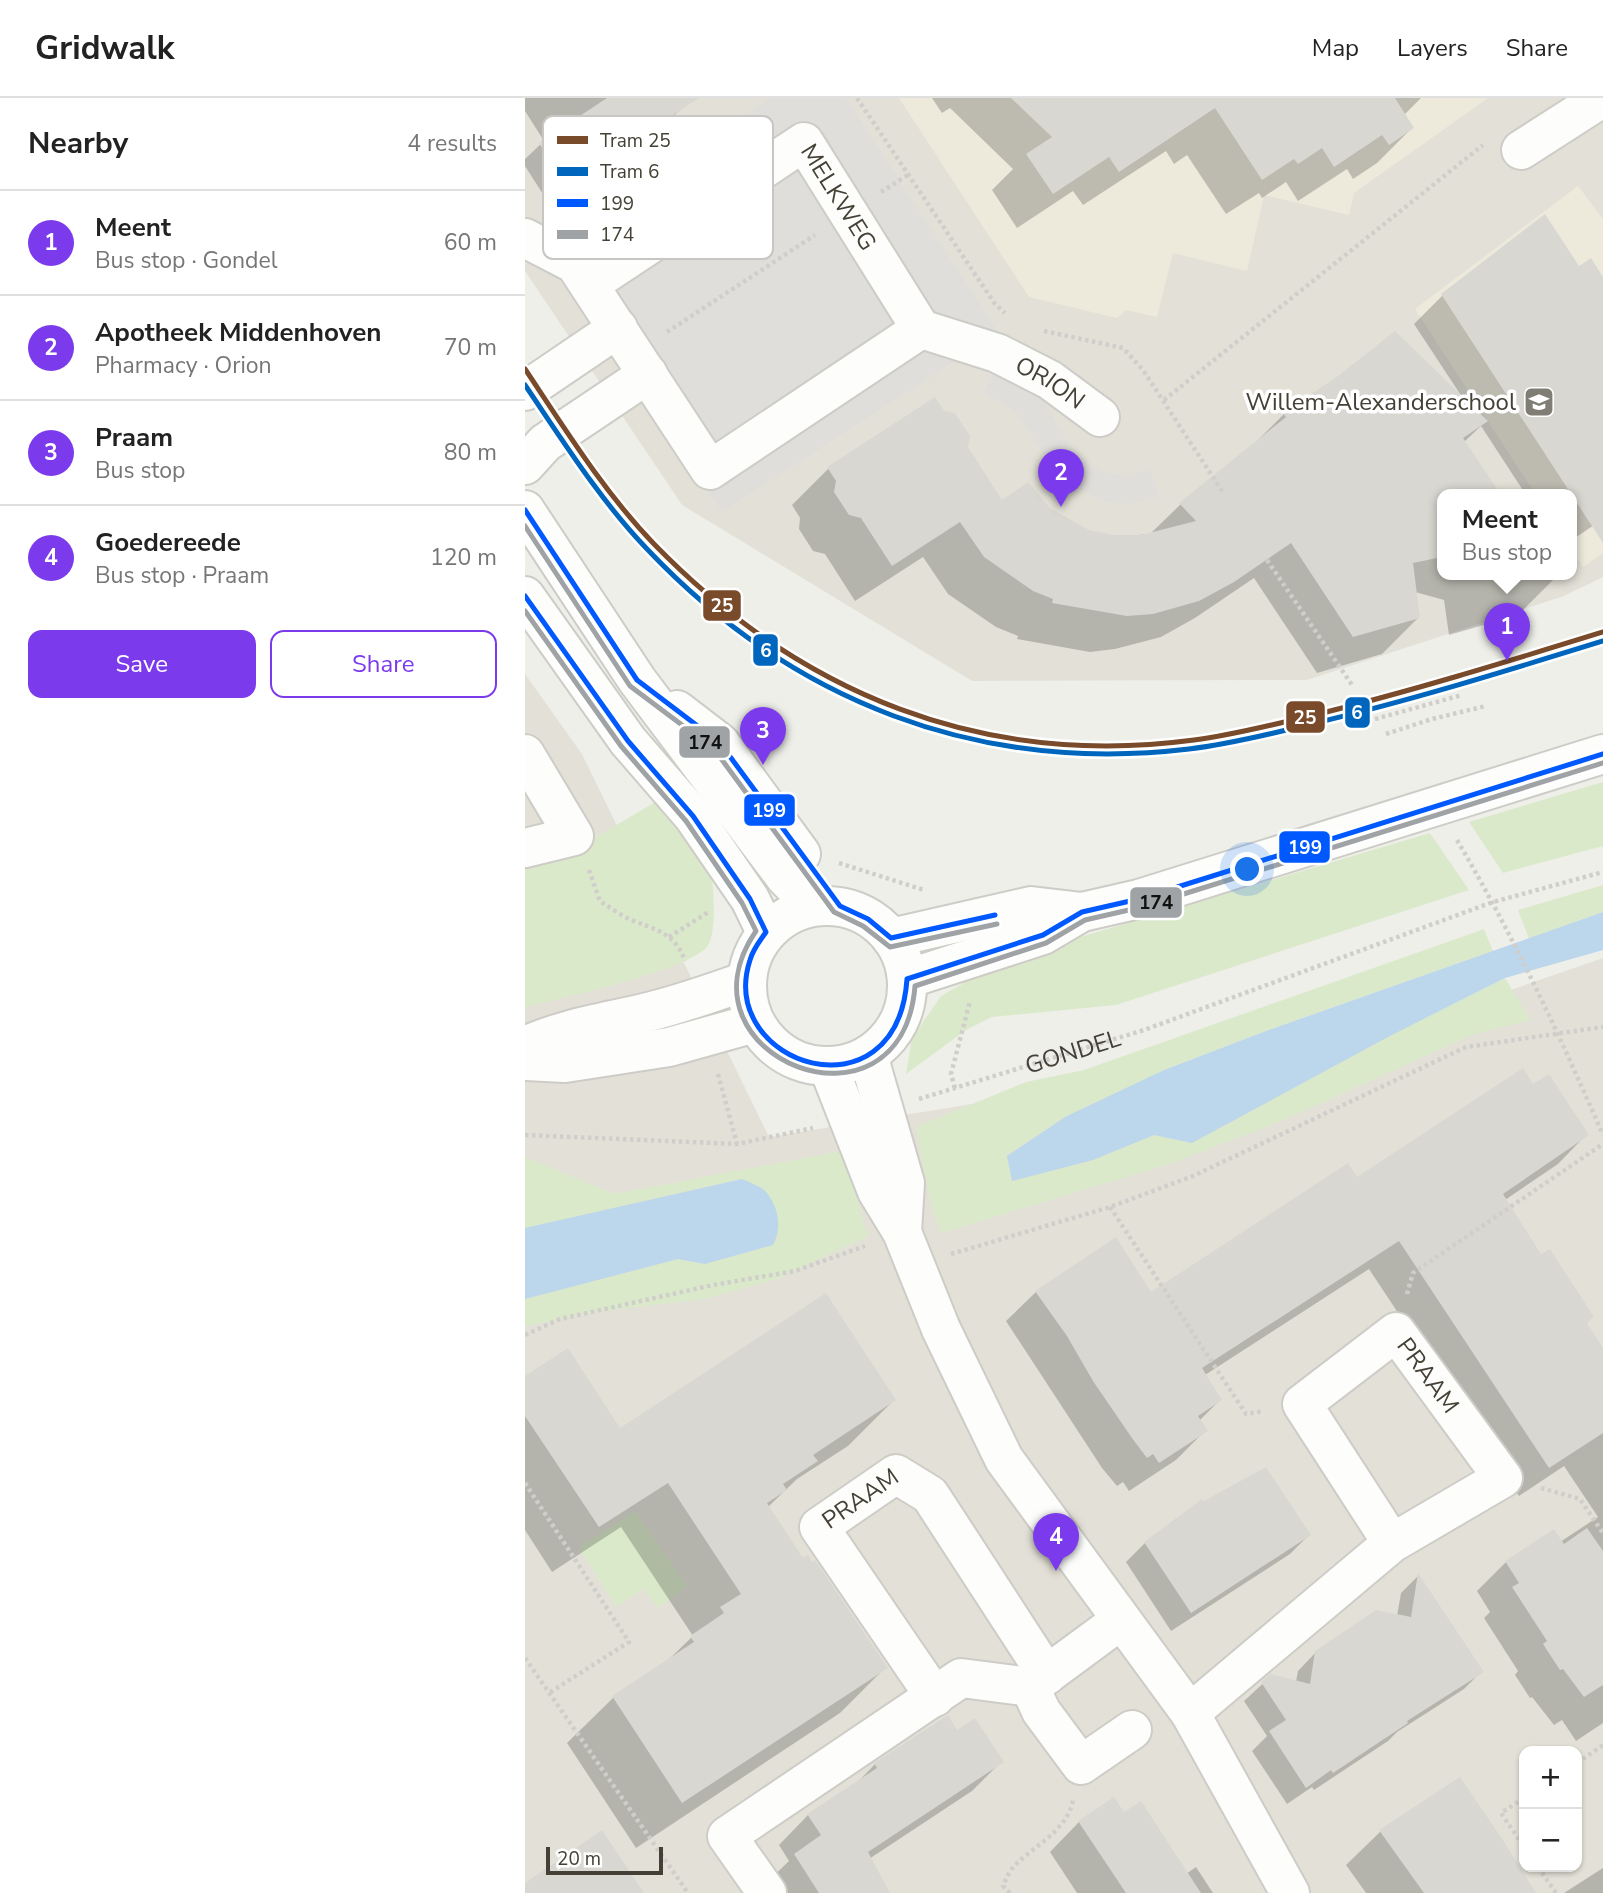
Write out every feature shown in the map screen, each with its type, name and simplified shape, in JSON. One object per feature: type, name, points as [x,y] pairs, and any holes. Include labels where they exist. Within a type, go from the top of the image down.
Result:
[{"type":"street","points":[[1521,149],[1602,98]]},
{"type":"street","name":"MELKWEG","points":[[773,163],[804,142],[921,329]]},
{"type":"street","points":[[525,238],[543,247]]},
{"type":"street","points":[[565,259],[575,264],[590,284],[710,470],[921,329],[1004,336]]},
{"type":"street","name":"MELKWEG","points":[[590,284],[628,259]]},
{"type":"street","name":"ORION","points":[[1004,336],[1049,380],[1100,417]]},
{"type":"street","points":[[525,391],[633,352]]},
{"type":"street","points":[[525,465],[633,352]]},
{"type":"street","points":[[525,510],[637,680],[720,743],[826,906]]},
{"type":"street","points":[[525,596],[628,741],[693,816],[750,899],[766,932]]},
{"type":"street","points":[[907,979],[1043,935],[1082,912],[1139,899],[1603,754]]},
{"type":"street","points":[[525,848],[574,835],[528,763]]},
{"type":"street","points":[[826,906],[860,912],[877,923],[901,954],[907,979],[906,1002],[898,1023],[885,1041],[868,1055],[848,1063],[828,1066],[805,1064],[785,1055],[767,1041],[755,1023],[748,1003],[746,981],[752,954],[766,932],[788,915],[826,906]]},
{"type":"street","points":[[891,938],[1031,906],[1082,912]]},
{"type":"street","points":[[525,1046],[553,1033],[663,1008],[746,981]]},
{"type":"street","points":[[525,1061],[565,1063],[669,1047],[755,1023]]},
{"type":"street","points":[[868,1055],[905,1183],[909,1248]]},
{"type":"street","points":[[828,1066],[877,1191],[909,1248],[941,1329],[1004,1459],[1190,1713],[1290,1893]]},
{"type":"street","name":"PRAAM","points":[[1303,1404],[1396,1332],[1503,1478]]},
{"type":"street","points":[[1303,1404],[1392,1543]]},
{"type":"street","name":"PRAAM","points":[[935,1697],[819,1527],[897,1474],[930,1495],[1038,1681],[1041,1711],[1081,1765]]},
{"type":"street","points":[[1190,1713],[1392,1543],[1503,1478]]},
{"type":"street","points":[[767,1893],[727,1836],[961,1678],[1038,1681],[1121,1620]]},
{"type":"street","points":[[1081,1765],[1132,1730]]},
{"type":"path","points":[[857,98],[995,304],[1004,336]]},
{"type":"path","points":[[1164,400],[1498,134],[1521,149]]},
{"type":"path","points":[[633,352],[908,175]]},
{"type":"path","points":[[1034,329],[1123,348],[1164,400],[1224,494]]},
{"type":"path","points":[[1267,559],[1352,685]]},
{"type":"path","points":[[1375,719],[1462,695]]},
{"type":"path","points":[[1386,734],[1486,706]]},
{"type":"path","points":[[1456,840],[1493,901],[1538,991],[1603,1135]]},
{"type":"path","name":"GONDEL","points":[[885,1109],[1143,1030],[1493,901],[1603,872]]},
{"type":"path","points":[[525,1335],[560,1319],[713,1285],[1110,1208],[1193,1176],[1465,1046],[1603,1027]]},
{"type":"path","points":[[525,1135],[737,1144],[848,1120]]},
{"type":"path","points":[[1396,1332],[1413,1273],[1603,1144]]},
{"type":"path","points":[[1110,1208],[1245,1415],[1303,1404]]},
{"type":"path","points":[[1503,1478],[1580,1499],[1603,1533]]},
{"type":"path","points":[[525,1483],[629,1642],[549,1693]]},
{"type":"path","points":[[525,1658],[688,1893]]},
{"type":"path","points":[[1582,1760],[1603,1745]]},
{"type":"path","points":[[1010,1893],[1003,1886],[1013,1868],[1063,1823],[1071,1812],[1081,1765]]},
{"type":"path","points":[[1519,1801],[1501,1813],[1519,1840]]},
{"type":"path","points":[[1541,1872],[1556,1893]]},
{"type":"shaded area","points":[[525,98],[1603,98],[1603,577],[1564,596],[1307,680],[972,681],[682,505],[525,271]]},
{"type":"shaded area","points":[[770,98],[846,98],[999,333],[722,512],[557,259],[773,259],[773,116],[742,116]]},
{"type":"shaded area","points":[[899,98],[1488,98],[1354,193],[1349,215],[1264,195],[1247,271],[1173,253],[1157,317],[1126,310],[1117,318],[1029,297]]},
{"type":"shaded area","name":"Willem-Alexanderschool","points":[[1578,186],[1603,219],[1603,553],[1583,567],[1577,558],[1577,489],[1532,489],[1415,309]]},
{"type":"shaded area","points":[[995,368],[1026,382],[1042,398],[1067,442],[1088,462],[1101,471],[1126,476],[1150,469],[1160,496],[1124,504],[1104,501],[1072,485],[1052,467],[1017,413],[983,392]]},
{"type":"shaded area","points":[[525,674],[582,754],[769,1137],[1366,1040],[1603,958],[1603,1893],[525,1893]]},
{"type":"green space","points":[[1603,782],[1603,846],[1503,873],[1469,822]]},
{"type":"green space","points":[[662,798],[708,864],[714,920],[707,947],[695,956],[650,974],[525,1007],[525,856],[576,849]]},
{"type":"green space","points":[[1430,833],[1469,890],[1116,1005],[992,1017],[966,1030],[906,1074],[912,1038],[941,996],[990,968],[1040,949]]},
{"type":"green space","points":[[1603,885],[1603,912],[1529,939],[1518,910]]},
{"type":"green space","points":[[1484,929],[1493,951],[1164,1070],[1065,1117],[1007,1155],[1012,1181],[1093,1160],[1155,1135],[1192,1143],[1388,1037],[1505,978],[1530,1020],[1474,1034],[1279,1122],[1169,1164],[941,1233],[931,1204],[916,1127],[1026,1082],[1084,1070]]},
{"type":"green space","points":[[842,1151],[868,1236],[777,1279],[704,1299],[596,1312],[525,1326],[525,1299],[678,1259],[705,1264],[772,1245],[778,1237],[742,1179],[525,1228],[525,1157],[614,1194]]},
{"type":"green space","points":[[635,1511],[687,1586],[658,1608],[644,1589],[616,1607],[579,1547]]},
{"type":"water","points":[[1603,912],[1603,950],[1505,978],[1388,1037],[1192,1143],[1154,1135],[1093,1160],[1012,1181],[1007,1156],[1065,1117],[1164,1070],[1266,1031]]},
{"type":"water","points":[[742,1179],[763,1189],[772,1201],[778,1223],[773,1245],[705,1264],[678,1259],[525,1299],[525,1228]]},
{"type":"building","points":[[607,98],[699,98],[672,116],[580,116]]},
{"type":"building","points":[[1011,98],[1395,98],[1414,128],[1389,145],[1382,135],[1334,167],[1322,148],[1298,164],[1294,159],[1262,180],[1215,108],[1119,172],[1109,157],[1053,194],[1026,154],[1052,137]]},
{"type":"building","name":"Willem-Alexanderschool","points":[[1545,214],[1579,266],[1591,258],[1603,277],[1603,543],[1577,503],[1577,489],[1568,489],[1441,294]]},
{"type":"building","points":[[1395,331],[1488,421],[1463,438],[1497,489],[1437,489],[1437,558],[1413,563],[1420,618],[1353,637],[1291,543],[1234,582],[1199,601],[1153,614],[1127,616],[1052,603],[1053,599],[1033,591],[984,557],[960,522],[892,566],[861,518],[849,515],[834,492],[836,481],[827,467],[935,397],[944,411],[955,413],[970,436],[968,447],[1002,500],[1028,482],[1050,508],[1089,530],[1114,535],[1141,535],[1196,521],[1179,503],[1286,417],[1283,413],[1338,376]]},
{"type":"building","points":[[1523,1068],[1533,1084],[1549,1074],[1589,1135],[1503,1194],[1541,1254],[1550,1249],[1594,1317],[1587,1323],[1603,1348],[1603,1433],[1549,1468],[1399,1241],[1202,1368],[1222,1400],[1198,1416],[1208,1431],[1159,1463],[1153,1454],[1147,1458],[1035,1291],[1116,1237],[1151,1292],[1348,1163],[1357,1177]]},
{"type":"building","points":[[826,1293],[896,1400],[813,1455],[818,1461],[783,1484],[787,1490],[767,1503],[803,1558],[808,1555],[812,1562],[815,1560],[888,1668],[682,1803],[612,1696],[694,1642],[690,1636],[724,1613],[720,1607],[741,1594],[668,1483],[599,1527],[525,1416],[525,1376],[568,1348],[620,1428]]},
{"type":"building","points":[[1266,1467],[1311,1535],[1191,1613],[1144,1542],[1202,1499],[1204,1501]]},
{"type":"building","points":[[1587,1528],[1603,1551],[1603,1685],[1584,1697],[1563,1669],[1560,1670],[1543,1644],[1547,1641],[1512,1587],[1519,1583],[1505,1561],[1554,1529],[1564,1544]]},
{"type":"building","points":[[1418,1573],[1484,1672],[1333,1773],[1331,1770],[1306,1788],[1269,1731],[1286,1720],[1261,1682],[1271,1674],[1310,1684],[1315,1651],[1376,1610],[1411,1617]]},
{"type":"building","points":[[948,1715],[957,1730],[975,1718],[1004,1762],[868,1852],[890,1893],[819,1893],[794,1854],[821,1835],[807,1814],[877,1768],[874,1763]]},
{"type":"building","points":[[1460,1777],[1519,1866],[1519,1872],[1523,1872],[1536,1893],[1424,1893],[1379,1830]]},
{"type":"building","points":[[1114,1797],[1124,1812],[1141,1801],[1201,1893],[1126,1893],[1078,1821]]},
{"type":"building","points":[[602,1830],[644,1893],[525,1893],[525,1883]]},
{"type":"tram line","name":"25","points":[[525,369],[618,503],[654,544],[711,597],[771,642],[834,680],[900,709],[969,730],[1041,742],[1116,746],[1209,738],[1384,697],[1603,632]]},
{"type":"tram line","name":"6","points":[[525,385],[613,511],[647,549],[703,603],[763,648],[827,686],[893,716],[963,737],[1036,750],[1111,754],[1204,747],[1384,706],[1603,641]]},
{"type":"transit line","name":"199","points":[[525,510],[637,680],[720,743],[840,906],[868,919],[891,938],[995,915]]},
{"type":"transit line","name":"174","points":[[525,526],[630,686],[714,749],[834,912],[863,926],[890,947],[997,924]]},
{"type":"transit line","name":"199","points":[[525,596],[628,741],[693,816],[750,899],[766,932],[750,960],[747,997],[759,1028],[782,1050],[812,1063],[844,1064],[873,1052],[896,1024],[907,979],[1043,935],[1082,912],[1139,899],[1603,754]]},
{"type":"transit line","name":"174","points":[[525,611],[621,746],[686,821],[742,903],[756,931],[737,976],[742,1016],[765,1047],[798,1067],[836,1073],[872,1064],[901,1035],[915,986],[1046,943],[1085,920],[1142,907],[1603,763]]},
{"type":"place","name":"Willem-Alexanderschool","points":[[1539,402]]},
{"type":"place","name":"Apotheek Middenhoven","points":[[1061,507]]},
{"type":"place","name":"Meent","points":[[1507,661]]},
{"type":"place","name":"Praam","points":[[763,765]]},
{"type":"place","name":"Goedereede","points":[[1056,1571]]}]
